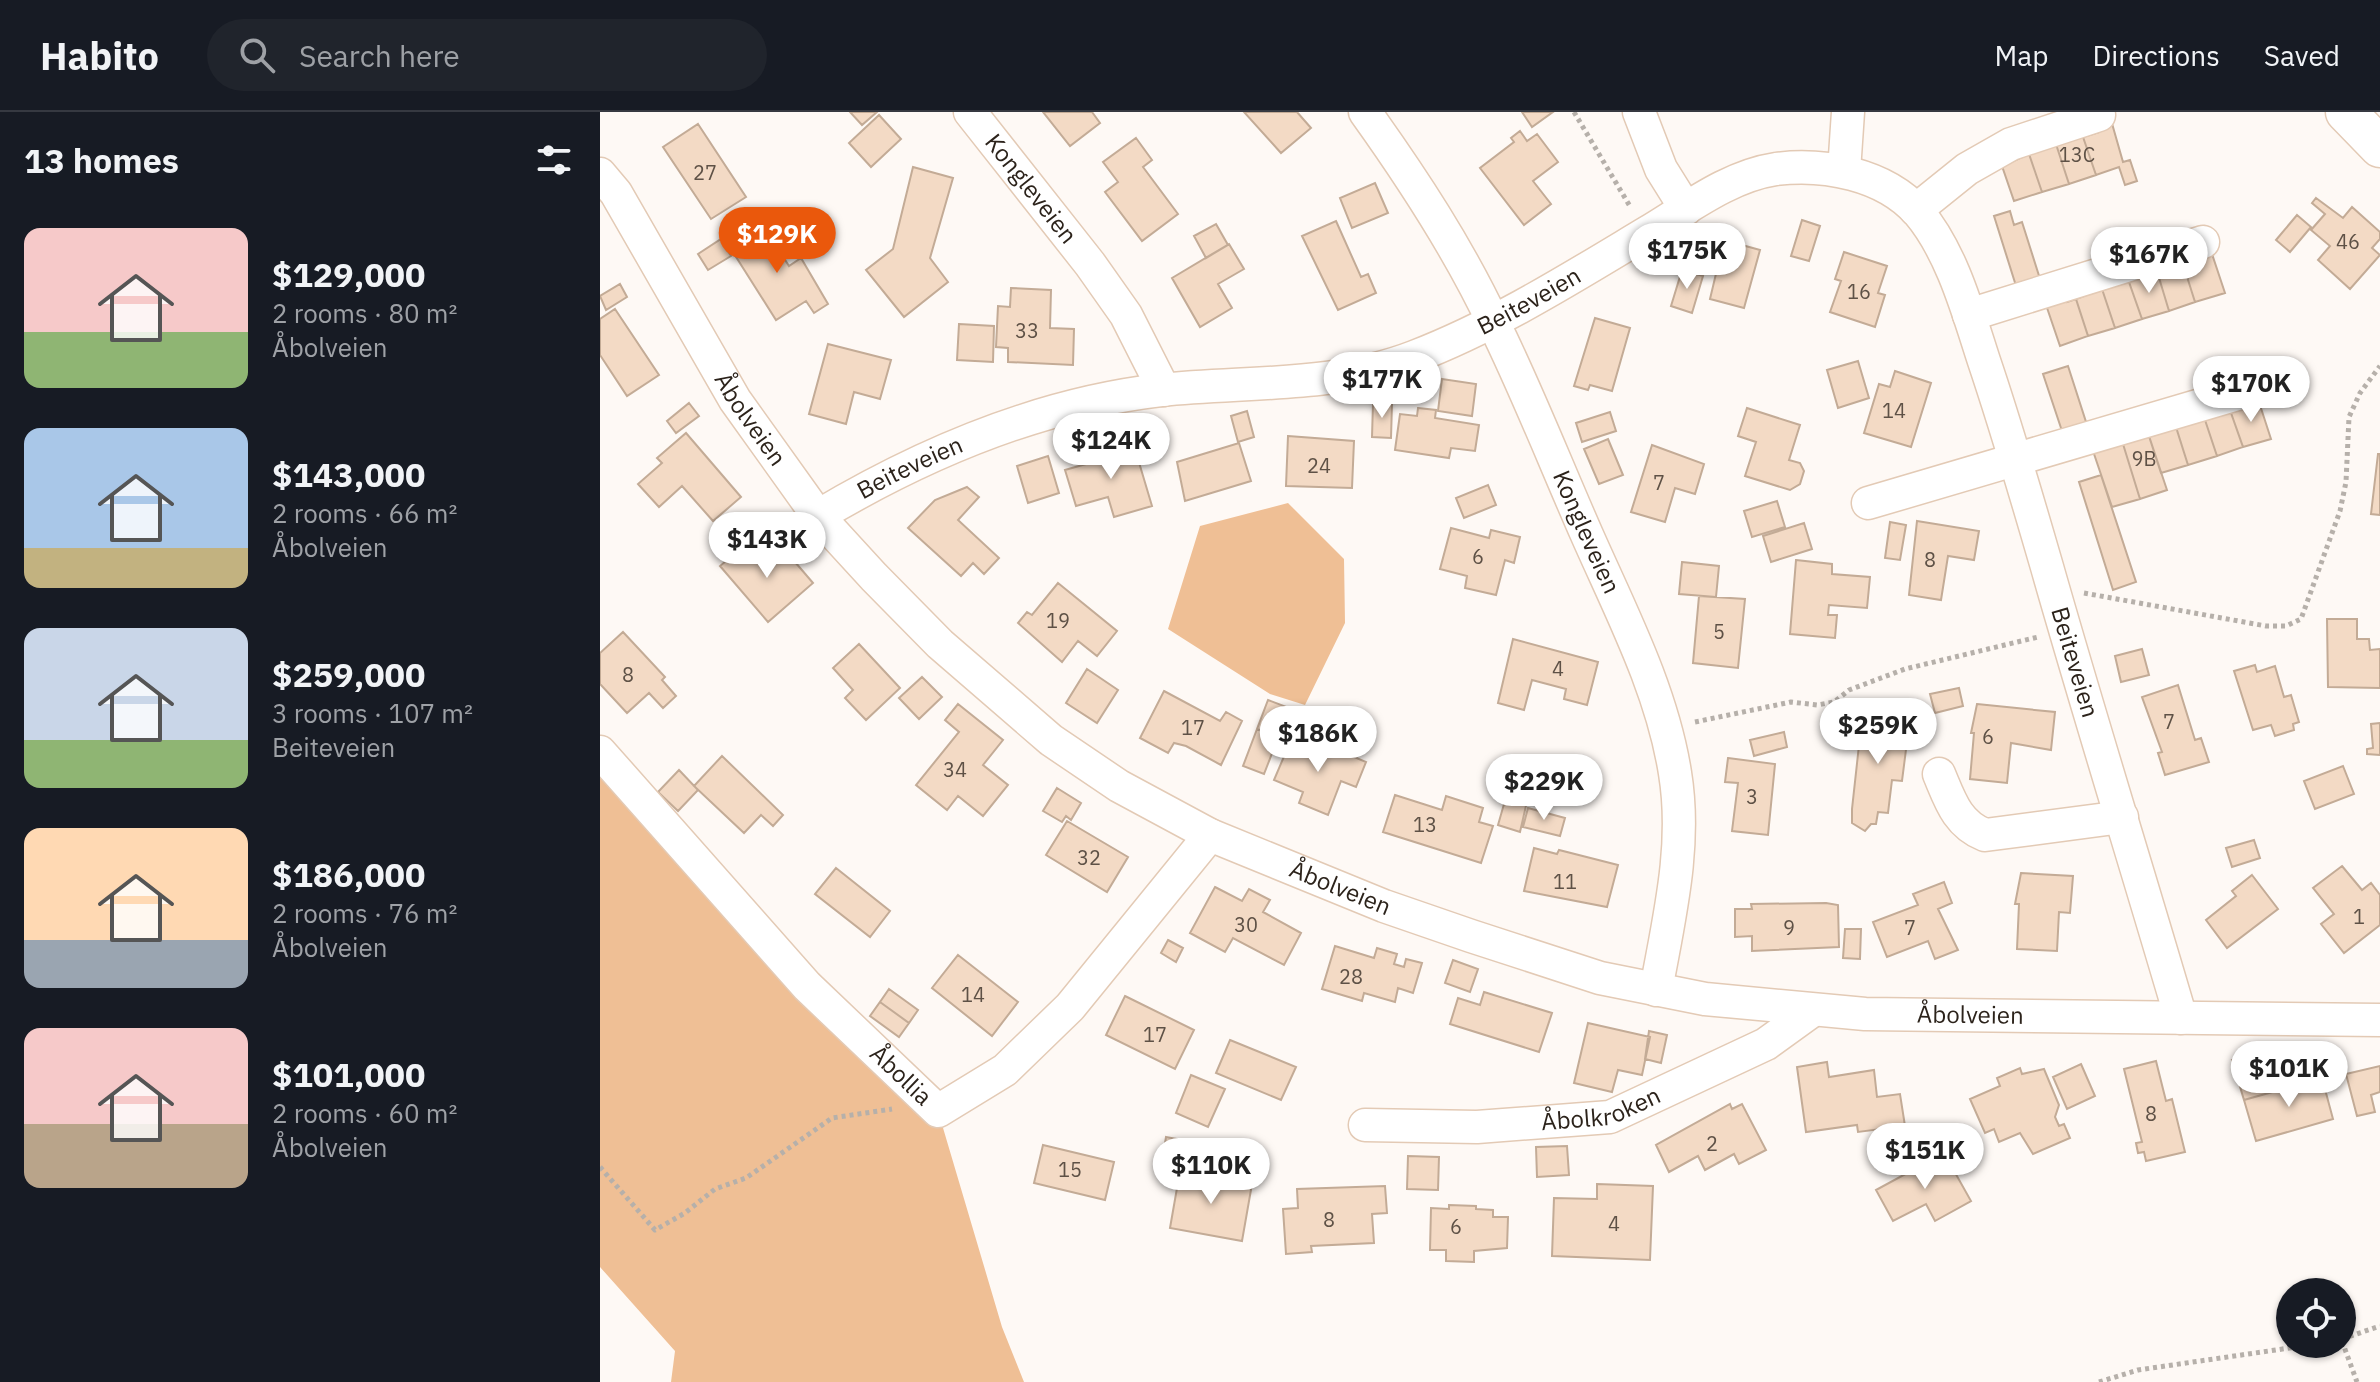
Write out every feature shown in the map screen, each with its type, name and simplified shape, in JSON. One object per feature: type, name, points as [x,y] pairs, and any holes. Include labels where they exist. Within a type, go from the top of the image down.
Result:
[{"type":"main road","points":[[2346,112],[2380,147]]},
{"type":"street","name":"Kongleveien","points":[[970,112],[1090,264],[1126,315],[1164,390]]},
{"type":"street","name":"Kongleveien","points":[[1365,112],[1417,185],[1494,322],[1634,642],[1667,733],[1675,775],[1679,827],[1676,877],[1656,990]]},
{"type":"street","points":[[1639,112],[1661,169],[1686,209]]},
{"type":"street","points":[[1844,171],[1848,112]]},
{"type":"street","points":[[1916,210],[1967,169],[2011,144],[2099,115]]},
{"type":"street","name":"Beiteveien","points":[[818,516],[875,482],[982,437],[1094,400],[1164,390],[1276,383],[1368,371],[1413,358],[1494,322],[1725,185],[1769,170],[1814,165],[1844,171],[1879,185],[1916,210],[1945,257],[1969,315],[2017,462],[2181,1018]]},
{"type":"street","name":"Åbolveien","points":[[600,174],[616,193],[735,400],[818,516],[940,644],[1051,740],[1119,786],[1210,835],[1442,926],[1600,978],[1705,999],[1813,1010],[2380,1020]]},
{"type":"street","points":[[1969,315],[2203,242]]},
{"type":"street","points":[[1868,503],[2017,462],[2248,391]]},
{"type":"street","name":"Åbollia","points":[[600,752],[807,986],[938,1111],[1005,1070],[1070,1007],[1210,835]]},
{"type":"street","points":[[1939,774],[1956,813],[1970,829],[1985,835],[2122,817]]},
{"type":"street","name":"Åbolkroken","points":[[1365,1125],[1477,1127],[1610,1117],[1766,1044],[1813,1010]]},
{"type":"path","points":[[1574,112],[1647,232]]},
{"type":"path","points":[[2055,594],[2108,594],[2266,626],[2286,626],[2301,619],[2340,511],[2346,482],[2349,417],[2360,393],[2380,366]]},
{"type":"path","points":[[1667,733],[1698,721],[1791,702],[1817,705],[1834,702],[1849,690],[1905,669],[2066,630]]},
{"type":"path","points":[[600,1167],[655,1230],[685,1213],[715,1189],[746,1178],[832,1118],[895,1108],[925,1099]]},
{"type":"path","points":[[2356,1335],[2380,1326]]},
{"type":"path","points":[[2099,1382],[2138,1370],[2276,1350]]},
{"type":"path","points":[[2348,1358],[2357,1382]]},
{"type":"shaded area","points":[[1288,503],[1344,559],[1345,623],[1305,705],[1270,694],[1168,629],[1200,526]]},
{"type":"shaded area","points":[[600,752],[938,1111],[1002,1327],[1024,1382],[671,1382],[675,1351],[600,1267]]},
{"type":"building","points":[[850,112],[877,112],[862,125]]},
{"type":"building","points":[[1043,112],[1092,112],[1100,123],[1070,146]]},
{"type":"building","points":[[1244,112],[1297,112],[1311,128],[1281,153]]},
{"type":"building","points":[[1522,112],[1553,112],[1532,127]]},
{"type":"building","points":[[879,115],[901,139],[871,167],[849,143]]},
{"type":"building","points":[[2111,120],[2123,162],[2130,160],[2137,181],[2125,185],[2119,167],[2096,175],[2083,137],[2099,132],[2096,124]]},
{"type":"building","points":[[698,124],[746,197],[711,219],[663,147]]},
{"type":"building","points":[[1520,131],[1527,141],[1537,134],[1558,162],[1533,181],[1551,204],[1524,225],[1480,168],[1514,142],[1511,138]]},
{"type":"building","points":[[2083,137],[2096,175],[2069,184],[2054,138]]},
{"type":"building","points":[[1136,138],[1152,160],[1143,167],[1178,214],[1142,241],[1105,192],[1118,182],[1103,162]]},
{"type":"building","points":[[2054,138],[2069,184],[2042,192],[2029,154]]},
{"type":"building","points":[[2029,154],[2042,192],[2014,201],[2002,166]]},
{"type":"building","points":[[913,167],[953,178],[930,258],[948,282],[904,317],[866,270],[893,249]]},
{"type":"building","points":[[1375,183],[1388,213],[1352,228],[1340,198]]},
{"type":"building","points":[[2316,198],[2343,218],[2352,207],[2380,232],[2380,239],[2372,248],[2380,255],[2350,289],[2318,260],[2330,246],[2311,230],[2325,214],[2312,203]]},
{"type":"building","points":[[2010,211],[2014,225],[2022,222],[2041,282],[2017,289],[1994,216]]},
{"type":"building","points":[[2297,215],[2311,227],[2290,252],[2276,240]]},
{"type":"building","points":[[1802,220],[1820,226],[1809,261],[1791,256]]},
{"type":"building","points":[[1336,221],[1361,277],[1368,274],[1376,293],[1338,310],[1302,236]]},
{"type":"building","points":[[1216,224],[1228,245],[1206,258],[1194,236]]},
{"type":"building","points":[[765,227],[767,231],[773,227],[780,237],[773,241],[789,266],[801,258],[828,304],[814,313],[806,301],[776,320],[731,249]]},
{"type":"building","points":[[721,239],[731,256],[708,270],[698,254]]},
{"type":"building","points":[[1724,240],[1760,250],[1744,308],[1710,299]]},
{"type":"building","points":[[1229,244],[1244,269],[1218,284],[1232,308],[1200,327],[1172,278]]},
{"type":"building","points":[[1844,252],[1887,266],[1878,293],[1885,295],[1875,327],[1830,312],[1841,281],[1835,279]]},
{"type":"building","points":[[2212,254],[2225,293],[2195,302],[2183,264]]},
{"type":"building","points":[[2183,264],[2195,302],[2169,311],[2157,271]]},
{"type":"building","points":[[1682,270],[1703,276],[1692,313],[1671,306]]},
{"type":"building","points":[[2157,271],[2169,311],[2142,319],[2129,282]]},
{"type":"building","points":[[2129,282],[2142,319],[2115,328],[2102,289]]},
{"type":"building","points":[[620,284],[627,297],[606,310],[600,296]]},
{"type":"building","points":[[1011,288],[1051,290],[1050,328],[1074,329],[1073,365],[1008,362],[1008,348],[996,347],[998,306],[1010,307]]},
{"type":"building","points":[[2102,289],[2115,328],[2088,336],[2076,299]]},
{"type":"building","points":[[2064,293],[2067,302],[2076,299],[2088,336],[2060,346],[2044,299]]},
{"type":"building","points":[[615,309],[659,375],[627,396],[600,355],[600,319]]},
{"type":"building","points":[[1595,318],[1630,328],[1612,391],[1590,385],[1588,390],[1574,386]]},
{"type":"building","points":[[959,324],[994,326],[993,362],[957,360]]},
{"type":"building","points":[[828,344],[891,360],[880,399],[854,392],[846,424],[809,414]]},
{"type":"building","points":[[1858,361],[1869,398],[1838,408],[1827,370]]},
{"type":"building","points":[[2068,366],[2087,425],[2063,434],[2043,374]]},
{"type":"building","points":[[1895,371],[1931,383],[1911,447],[1864,433],[1879,384],[1890,387]]},
{"type":"building","points":[[1442,379],[1476,384],[1472,416],[1438,411]]},
{"type":"building","points":[[2258,399],[2271,439],[2243,447],[2230,410]]},
{"type":"building","points":[[689,403],[699,416],[676,433],[667,421]]},
{"type":"building","points":[[1373,403],[1392,404],[1391,438],[1372,437]]},
{"type":"building","points":[[1418,408],[1436,410],[1435,418],[1479,425],[1475,451],[1451,448],[1449,458],[1395,450],[1400,414],[1417,416]]},
{"type":"building","points":[[1747,408],[1800,425],[1789,460],[1800,463],[1804,471],[1800,484],[1790,490],[1745,476],[1756,442],[1738,436]]},
{"type":"building","points":[[2230,410],[2243,447],[2217,456],[2204,417]]},
{"type":"building","points":[[1247,411],[1254,437],[1238,442],[1231,416]]},
{"type":"building","points":[[1610,412],[1616,431],[1582,442],[1576,423]]},
{"type":"building","points":[[2204,417],[2217,456],[2188,465],[2176,427]]},
{"type":"building","points":[[2146,427],[2176,427],[2188,465],[2161,473]]},
{"type":"building","points":[[2146,427],[2167,490],[2140,499],[2123,444]]},
{"type":"building","points":[[686,433],[741,497],[713,521],[682,486],[659,507],[638,484],[662,463],[657,458]]},
{"type":"building","points":[[1288,436],[1354,441],[1352,488],[1286,486]]},
{"type":"building","points":[[1608,439],[1623,475],[1599,484],[1584,449]]},
{"type":"building","points":[[1118,441],[1121,453],[1135,449],[1152,506],[1114,517],[1108,497],[1076,506],[1065,470],[1100,460],[1096,448]]},
{"type":"building","points":[[1239,443],[1251,481],[1185,501],[1177,462]]},
{"type":"building","points":[[2123,444],[2140,499],[2112,507],[2091,445]]},
{"type":"building","points":[[1652,445],[1704,464],[1695,494],[1675,488],[1665,522],[1631,512]]},
{"type":"building","points":[[2380,454],[2380,515],[2371,514]]},
{"type":"building","points":[[1048,456],[1059,493],[1028,503],[1017,466]]},
{"type":"building","points":[[2101,475],[2136,582],[2113,590],[2079,482]]},
{"type":"building","points":[[1488,485],[1496,505],[1464,518],[1456,498]]},
{"type":"building","points":[[967,487],[979,497],[958,520],[999,558],[984,574],[973,563],[961,576],[908,528],[935,500]]},
{"type":"building","points":[[1777,501],[1785,527],[1752,537],[1744,511]]},
{"type":"building","points":[[1917,521],[1979,531],[1974,560],[1948,556],[1941,600],[1909,595]]},
{"type":"building","points":[[1890,522],[1906,525],[1900,560],[1885,558]]},
{"type":"building","points":[[1804,523],[1812,549],[1771,562],[1763,536]]},
{"type":"building","points":[[1451,528],[1489,538],[1491,530],[1520,537],[1514,563],[1505,560],[1496,595],[1465,588],[1467,576],[1440,569]]},
{"type":"building","points":[[745,545],[763,565],[783,548],[813,583],[768,622],[720,566]]},
{"type":"building","points":[[1796,560],[1832,564],[1832,574],[1870,577],[1867,608],[1829,605],[1828,615],[1837,615],[1835,638],[1790,634]]},
{"type":"building","points":[[1682,562],[1719,566],[1716,597],[1679,594]]},
{"type":"building","points":[[1058,583],[1117,631],[1097,656],[1078,641],[1062,662],[1018,623],[1027,612],[1032,615]]},
{"type":"building","points":[[1699,596],[1745,599],[1738,668],[1693,663]]},
{"type":"building","points":[[2327,619],[2357,619],[2357,639],[2369,639],[2370,650],[2380,649],[2380,688],[2328,687]]},
{"type":"building","points":[[623,632],[665,677],[662,680],[676,696],[663,708],[649,693],[627,713],[600,684],[600,653]]},
{"type":"building","points":[[1513,639],[1598,662],[1587,705],[1564,699],[1566,689],[1532,680],[1524,710],[1498,703]]},
{"type":"building","points":[[859,644],[900,688],[866,720],[845,698],[853,690],[833,668]]},
{"type":"building","points":[[2142,649],[2149,675],[2121,682],[2115,656]]},
{"type":"building","points":[[2255,665],[2257,672],[2275,666],[2284,697],[2291,695],[2299,722],[2293,724],[2294,730],[2275,736],[2271,725],[2253,730],[2234,671]]},
{"type":"building","points":[[1087,669],[1118,690],[1097,723],[1066,703]]},
{"type":"building","points":[[922,677],[942,697],[919,719],[899,698]]},
{"type":"building","points":[[2178,685],[2195,740],[2201,738],[2209,762],[2165,775],[2158,753],[2162,752],[2142,697]]},
{"type":"building","points":[[1959,688],[1963,706],[1935,713],[1930,694]]},
{"type":"building","points":[[1164,691],[1220,721],[1226,712],[1242,721],[1221,765],[1186,746],[1174,743],[1168,753],[1140,738]]},
{"type":"building","points":[[1268,700],[1297,711],[1294,717],[1300,719],[1296,729],[1283,724],[1278,738],[1257,729]]},
{"type":"building","points":[[958,704],[1003,740],[983,765],[1008,785],[983,816],[958,796],[947,810],[916,785],[959,732],[945,720]]},
{"type":"building","points":[[1977,704],[2055,712],[2051,750],[2011,743],[2007,783],[1970,779],[1974,733],[1971,733]]},
{"type":"building","points":[[1867,713],[1910,718],[1902,781],[1892,780],[1888,813],[1878,812],[1876,824],[1871,824],[1865,831],[1852,823],[1852,809],[1861,727],[1865,727]]},
{"type":"building","points":[[2380,723],[2380,755],[2367,754],[2367,749],[2373,748],[2371,724]]},
{"type":"building","points":[[1257,729],[1278,738],[1264,774],[1243,766]]},
{"type":"building","points":[[1784,732],[1787,747],[1754,756],[1750,740]]},
{"type":"building","points":[[1291,740],[1327,755],[1331,747],[1366,762],[1356,787],[1341,781],[1328,815],[1299,803],[1303,792],[1274,780]]},
{"type":"building","points":[[722,756],[783,815],[773,826],[761,815],[744,833],[694,786]]},
{"type":"building","points":[[1728,758],[1775,764],[1768,835],[1732,831],[1738,783],[1725,782]]},
{"type":"building","points":[[2343,766],[2354,794],[2315,809],[2304,781]]},
{"type":"building","points":[[679,770],[698,790],[678,811],[658,792]]},
{"type":"building","points":[[1057,788],[1081,803],[1071,820],[1066,816],[1062,822],[1043,811]]},
{"type":"building","points":[[1508,790],[1528,797],[1520,832],[1498,825]]},
{"type":"building","points":[[1395,795],[1442,810],[1446,796],[1483,808],[1479,822],[1493,826],[1481,863],[1383,832]]},
{"type":"building","points":[[1528,808],[1565,818],[1560,836],[1523,827]]},
{"type":"building","points":[[1067,821],[1128,857],[1107,892],[1046,855]]},
{"type":"building","points":[[2254,840],[2260,858],[2232,867],[2226,848]]},
{"type":"building","points":[[1534,848],[1557,854],[1559,850],[1618,865],[1607,907],[1524,891]]},
{"type":"building","points":[[2342,866],[2362,890],[2371,883],[2380,895],[2380,925],[2344,953],[2321,924],[2334,914],[2313,888]]},
{"type":"building","points":[[836,868],[890,911],[870,937],[815,894]]},
{"type":"building","points":[[2021,873],[2073,876],[2070,913],[2059,912],[2057,951],[2017,949],[2019,904],[2015,904]]},
{"type":"building","points":[[2252,875],[2278,909],[2227,948],[2206,920],[2236,896],[2232,891]]},
{"type":"building","points":[[1944,882],[1952,903],[1938,909],[1958,950],[1935,959],[1928,941],[1887,957],[1873,922],[1918,905],[1913,894]]},
{"type":"building","points":[[1215,887],[1242,901],[1249,889],[1270,900],[1263,912],[1301,933],[1284,965],[1233,938],[1225,952],[1190,933]]},
{"type":"building","points":[[1751,904],[1838,905],[1839,947],[1752,951],[1752,936],[1735,937],[1735,909],[1752,909]]},
{"type":"building","points":[[1845,929],[1861,929],[1860,959],[1843,958]]},
{"type":"building","points":[[1168,940],[1183,948],[1176,962],[1161,953]]},
{"type":"building","points":[[1335,946],[1374,958],[1377,948],[1397,954],[1394,964],[1404,967],[1406,959],[1422,963],[1413,993],[1398,988],[1395,1002],[1364,993],[1362,1001],[1322,989]]},
{"type":"building","points":[[958,955],[1018,1002],[992,1036],[932,988]]},
{"type":"building","points":[[1453,960],[1478,969],[1470,992],[1445,983]]},
{"type":"building","points":[[889,989],[918,1010],[909,1023],[880,1002]]},
{"type":"building","points":[[1484,992],[1552,1013],[1539,1052],[1450,1024],[1458,998],[1480,1005]]},
{"type":"building","points":[[1125,996],[1194,1030],[1175,1069],[1106,1035]]},
{"type":"building","points":[[880,1002],[909,1023],[899,1037],[870,1016]]},
{"type":"building","points":[[1588,1023],[1650,1037],[1642,1075],[1618,1070],[1612,1092],[1574,1083]]},
{"type":"building","points":[[1649,1031],[1667,1035],[1661,1063],[1645,1059]]},
{"type":"building","points":[[1230,1040],[1296,1067],[1281,1100],[1216,1073]]},
{"type":"building","points":[[2271,1049],[2283,1089],[2244,1100],[2232,1060]]},
{"type":"building","points":[[2156,1061],[2166,1101],[2172,1099],[2185,1152],[2146,1161],[2144,1152],[2138,1153],[2136,1143],[2142,1142],[2124,1069]]},
{"type":"building","points":[[1827,1062],[1829,1077],[1874,1070],[1877,1097],[1900,1094],[1905,1126],[1858,1132],[1857,1125],[1806,1132],[1797,1067]]},
{"type":"building","points":[[2081,1064],[2095,1096],[2067,1109],[2053,1077]]},
{"type":"building","points":[[2380,1066],[2380,1092],[2371,1095],[2375,1112],[2357,1116],[2346,1074]]},
{"type":"building","points":[[2020,1068],[2022,1074],[2044,1069],[2059,1105],[2055,1117],[2059,1126],[2064,1124],[2070,1138],[2033,1154],[2020,1133],[1999,1142],[1994,1129],[1985,1133],[1970,1099],[2000,1086],[1997,1078]]},
{"type":"building","points":[[1191,1075],[1225,1089],[1208,1127],[1176,1113]]},
{"type":"building","points":[[2322,1078],[2333,1119],[2256,1141],[2244,1100]]},
{"type":"building","points":[[1730,1104],[1732,1109],[1742,1104],[1766,1150],[1739,1164],[1734,1154],[1705,1170],[1698,1156],[1669,1172],[1656,1145]]},
{"type":"building","points":[[1166,1137],[1199,1143],[1194,1173],[1161,1167]]},
{"type":"building","points":[[1043,1145],[1114,1162],[1105,1200],[1034,1183]]},
{"type":"building","points":[[1567,1146],[1569,1175],[1537,1177],[1536,1147]]},
{"type":"building","points":[[1944,1153],[1971,1201],[1935,1221],[1926,1204],[1893,1221],[1876,1190]]},
{"type":"building","points":[[1408,1156],[1439,1157],[1438,1190],[1407,1189]]},
{"type":"building","points":[[1180,1171],[1252,1184],[1242,1241],[1170,1228]]},
{"type":"building","points":[[1597,1184],[1653,1186],[1650,1260],[1552,1256],[1554,1198],[1597,1199]]},
{"type":"building","points":[[1385,1186],[1387,1213],[1372,1214],[1374,1243],[1311,1246],[1312,1252],[1286,1254],[1283,1209],[1298,1208],[1297,1189]]},
{"type":"building","points":[[1449,1205],[1476,1206],[1476,1209],[1493,1210],[1493,1217],[1508,1217],[1507,1248],[1474,1251],[1474,1262],[1446,1261],[1446,1250],[1430,1250],[1431,1208],[1449,1209]]}]
